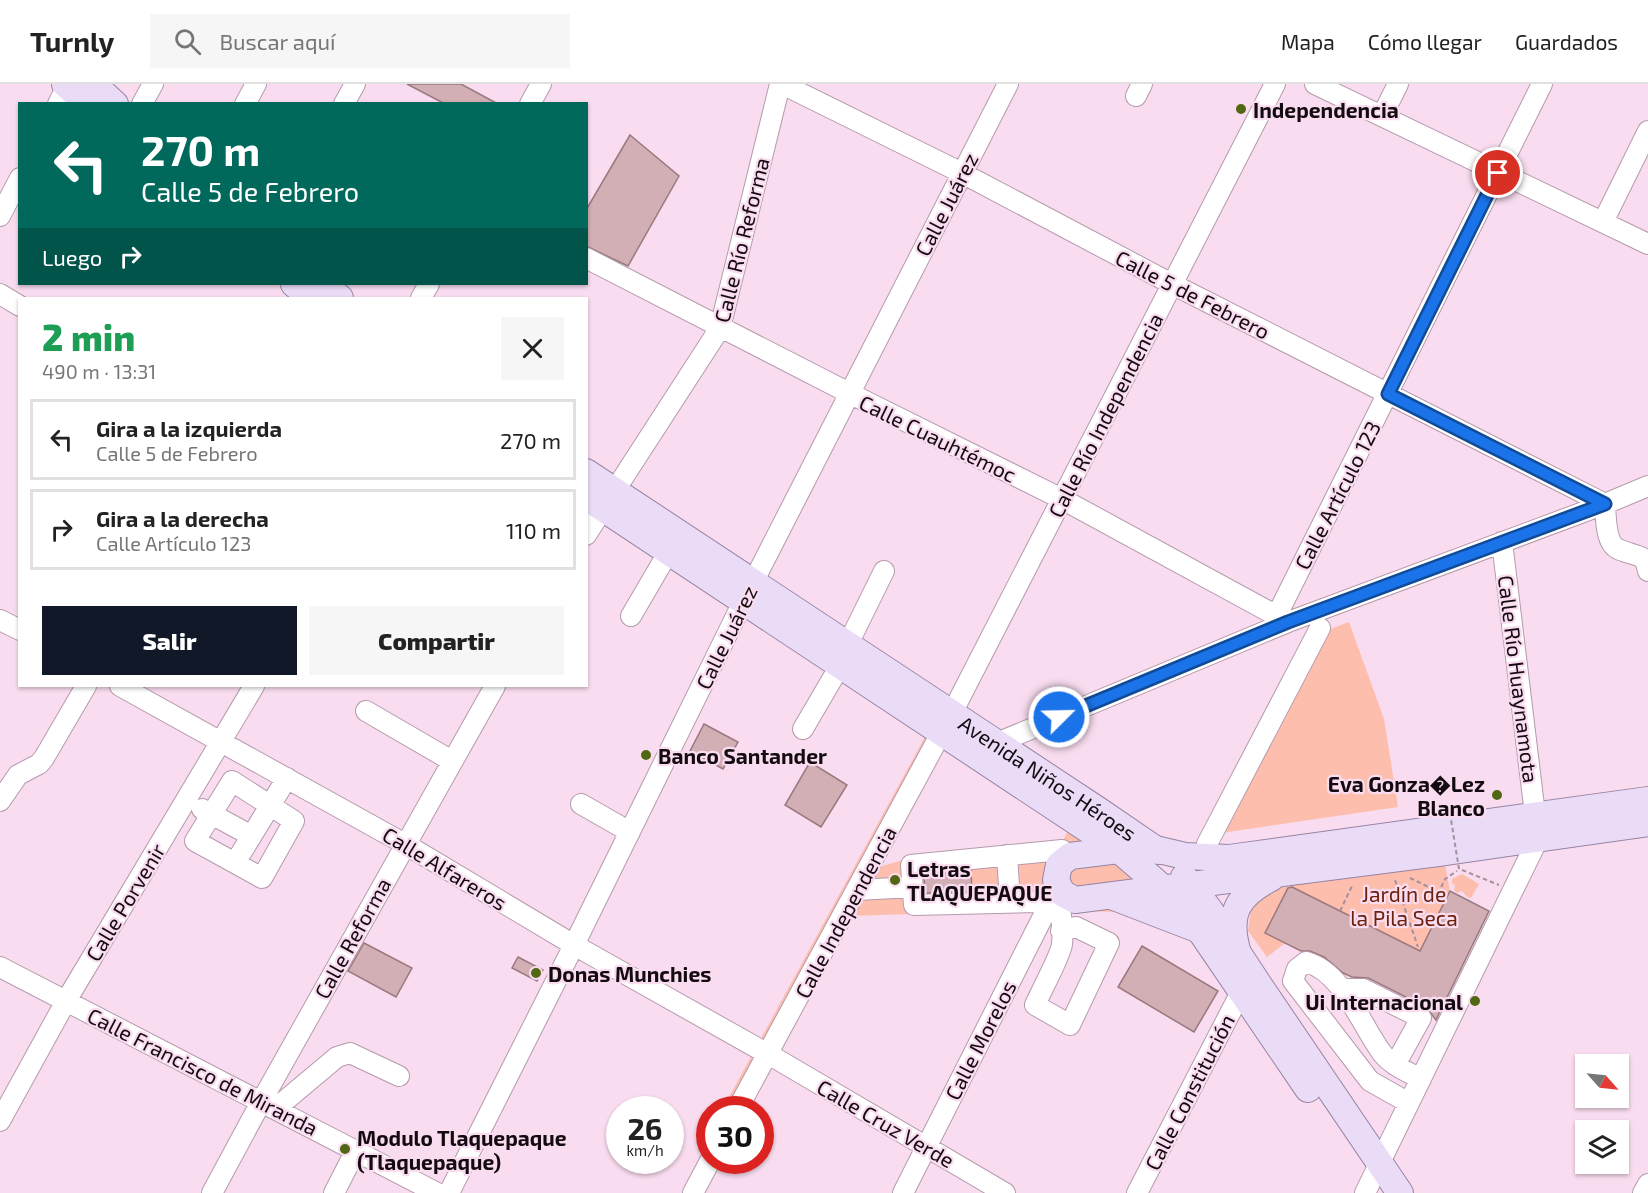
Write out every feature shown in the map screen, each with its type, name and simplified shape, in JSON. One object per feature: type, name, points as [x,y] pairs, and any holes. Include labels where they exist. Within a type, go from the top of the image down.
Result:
[{"type":"main road","points":[[93,84],[113,102]]},
{"type":"main road","points":[[65,89],[85,102]]},
{"type":"main road","points":[[295,285],[310,297]]},
{"type":"main road","points":[[324,285],[339,297]]},
{"type":"main road","name":"Avenida Niños Héroes","points":[[588,475],[602,498],[669,551],[748,591]]},
{"type":"main road","name":"Avenida Niños Héroes","points":[[602,498],[947,722],[1119,850],[1163,888],[1199,930],[1374,1182],[1400,1193]]},
{"type":"main road","name":"Avenida Niños Héroes","points":[[947,722],[997,743],[1155,849],[1192,886],[1238,953],[1374,1182]]},
{"type":"main road","points":[[1648,800],[1537,827],[1278,874],[1111,896],[1066,894],[1056,872],[1070,856],[1119,850],[1155,849],[1185,855],[1229,858],[1537,827],[1648,823]]},
{"type":"main road","points":[[1238,953],[1233,926],[1237,907],[1250,890],[1278,874]]},
{"type":"main road","points":[[1111,896],[1199,930]]},
{"type":"street","points":[[143,102],[153,84]]},
{"type":"street","points":[[246,102],[256,84]]},
{"type":"street","points":[[345,102],[355,84]]},
{"type":"street","points":[[531,102],[541,84]]},
{"type":"street","name":"Calle 5 de Febrero","points":[[781,84],[962,174],[1172,284],[1605,504]]},
{"type":"street","name":"Calle Río Reforma","points":[[602,498],[720,328],[781,84]]},
{"type":"street","name":"Calle Juárez","points":[[449,1193],[748,591],[1008,84]]},
{"type":"street","name":"Calle Río Independencia","points":[[947,722],[1275,84]]},
{"type":"street","points":[[1315,84],[1648,244]]},
{"type":"street","points":[[1382,116],[1398,84]]},
{"type":"street","name":"Calle Artículo 123","points":[[1282,619],[1388,394],[1542,84]]},
{"type":"street","points":[[1603,222],[1648,130]]},
{"type":"street","points":[[0,216],[18,182]]},
{"type":"street","name":"Calle Cuauhtémoc","points":[[588,259],[720,328],[1062,499],[1282,619]]},
{"type":"street","points":[[0,294],[18,305]]},
{"type":"street","points":[[997,743],[1282,619],[1502,542],[1648,486]]},
{"type":"street","points":[[588,530],[602,498]]},
{"type":"street","points":[[1605,504],[1612,544],[1618,549],[1645,559],[1648,571]]},
{"type":"street","name":"Calle Río Huaynamota","points":[[1502,542],[1537,827]]},
{"type":"street","points":[[631,616],[669,551]]},
{"type":"street","points":[[803,729],[845,654],[884,571]]},
{"type":"street","points":[[1,622],[18,629]]},
{"type":"street","points":[[1207,844],[1320,628]]},
{"type":"street","points":[[0,801],[18,775],[44,759],[85,687]]},
{"type":"street","name":"Calle Alfareros","points":[[122,687],[405,844],[574,945],[768,1054]]},
{"type":"street","name":"Calle Porvenir","points":[[0,1120],[66,1001],[253,687]]},
{"type":"street","name":"Calle Reforma","points":[[212,1193],[268,1106],[405,844],[494,687]]},
{"type":"street","points":[[366,711],[452,761]]},
{"type":"street","name":"Calle Independencia","points":[[745,1096],[947,722]]},
{"type":"street","points":[[235,863],[250,835],[287,778]]},
{"type":"street","points":[[232,782],[269,805],[294,820],[262,878],[195,841],[232,782]]},
{"type":"street","points":[[186,800],[250,835]]},
{"type":"street","points":[[581,804],[630,832]]},
{"type":"street","points":[[1374,1182],[1537,827]]},
{"type":"street","points":[[1035,902],[914,904],[911,865],[1062,850]]},
{"type":"street","points":[[1007,855],[1010,902]]},
{"type":"street","points":[[856,890],[913,887]]},
{"type":"street","points":[[1066,894],[1069,929],[1035,1005],[1070,1024],[1109,943],[1069,929]]},
{"type":"street","name":"Calle Morelos","points":[[903,1193],[926,1147],[1066,894]]},
{"type":"street","points":[[1409,1103],[1370,1081],[1293,981],[1297,969],[1306,962],[1318,965],[1342,989],[1383,1055],[1395,1065],[1421,1079]]},
{"type":"street","name":"Calle Francisco de Miranda","points":[[0,967],[437,1193]]},
{"type":"street","points":[[1342,989],[1363,989],[1421,1018],[1395,1065]]},
{"type":"street","name":"Calle Constitución","points":[[1137,1193],[1241,992]]},
{"type":"street","points":[[268,1106],[337,1057],[350,1053],[399,1076]]},
{"type":"street","name":"Calle Cruz Verde","points":[[768,1054],[1005,1193]]},
{"type":"street","points":[[334,1193],[356,1150]]},
{"type":"street","points":[[693,1193],[703,1174]]},
{"type":"street","points":[[1643,1193],[1648,1184]]},
{"type":"path","points":[[1450,813],[1459,869]]},
{"type":"path","points":[[1411,878],[1439,891],[1445,879],[1459,869]]},
{"type":"path","points":[[1459,869],[1499,885]]},
{"type":"path","points":[[1395,880],[1418,947]]},
{"type":"path","points":[[1340,911],[1354,882]]},
{"type":"green space","points":[[1349,622],[1384,719],[1398,807],[1221,833],[1325,631]]},
{"type":"green space","points":[[926,735],[943,747],[879,867],[913,857],[1061,844],[1068,831],[1123,864],[1137,879],[1123,912],[1028,910],[852,916],[756,1096],[730,1096]]},
{"type":"green space","name":"Jardín de la Pila Seca","points":[[1445,864],[1450,891],[1420,951],[1289,886],[1265,933],[1285,943],[1267,957],[1248,931],[1251,909],[1272,886]]},
{"type":"green space","points":[[1462,874],[1479,884],[1471,898],[1462,891],[1457,893],[1454,890],[1455,885],[1452,884],[1452,879]]},
{"type":"building","points":[[407,84],[461,84],[494,102],[441,102]]},
{"type":"building","points":[[630,135],[679,176],[628,266],[588,247],[588,207]]},
{"type":"building","points":[[704,724],[738,742],[723,769],[690,751]]},
{"type":"building","points":[[810,762],[847,785],[821,827],[785,805]]},
{"type":"building","points":[[971,871],[972,892],[925,893],[924,876]]},
{"type":"building","points":[[1292,887],[1420,951],[1450,891],[1489,911],[1436,1020],[1426,1007],[1368,978],[1352,977],[1343,973],[1324,957],[1310,951],[1301,951],[1265,933],[1288,888]]},
{"type":"building","points":[[364,943],[412,968],[396,997],[348,971]]},
{"type":"building","points":[[1142,946],[1218,991],[1194,1032],[1118,987]]},
{"type":"building","points":[[518,957],[543,970],[537,981],[512,968]]},
{"type":"place","name":"Independencia","points":[[1241,109]]},
{"type":"place","name":"Banco Santander","points":[[646,755]]},
{"type":"place","name":"Eva Gonza�Lez Blanco","points":[[1497,795]]},
{"type":"place","name":"Letras TLAQUEPAQUE","points":[[895,880]]},
{"type":"place","name":"Donas Munchies","points":[[536,973]]},
{"type":"place","name":"Ui Internacional","points":[[1475,1001]]},
{"type":"place","name":"Modulo Tlaquepaque (Tlaquepaque)","points":[[345,1149]]},
{"type":"route","points":[[1059,717],[1288,622],[1605,504],[1388,394],[1498,173]]}]
